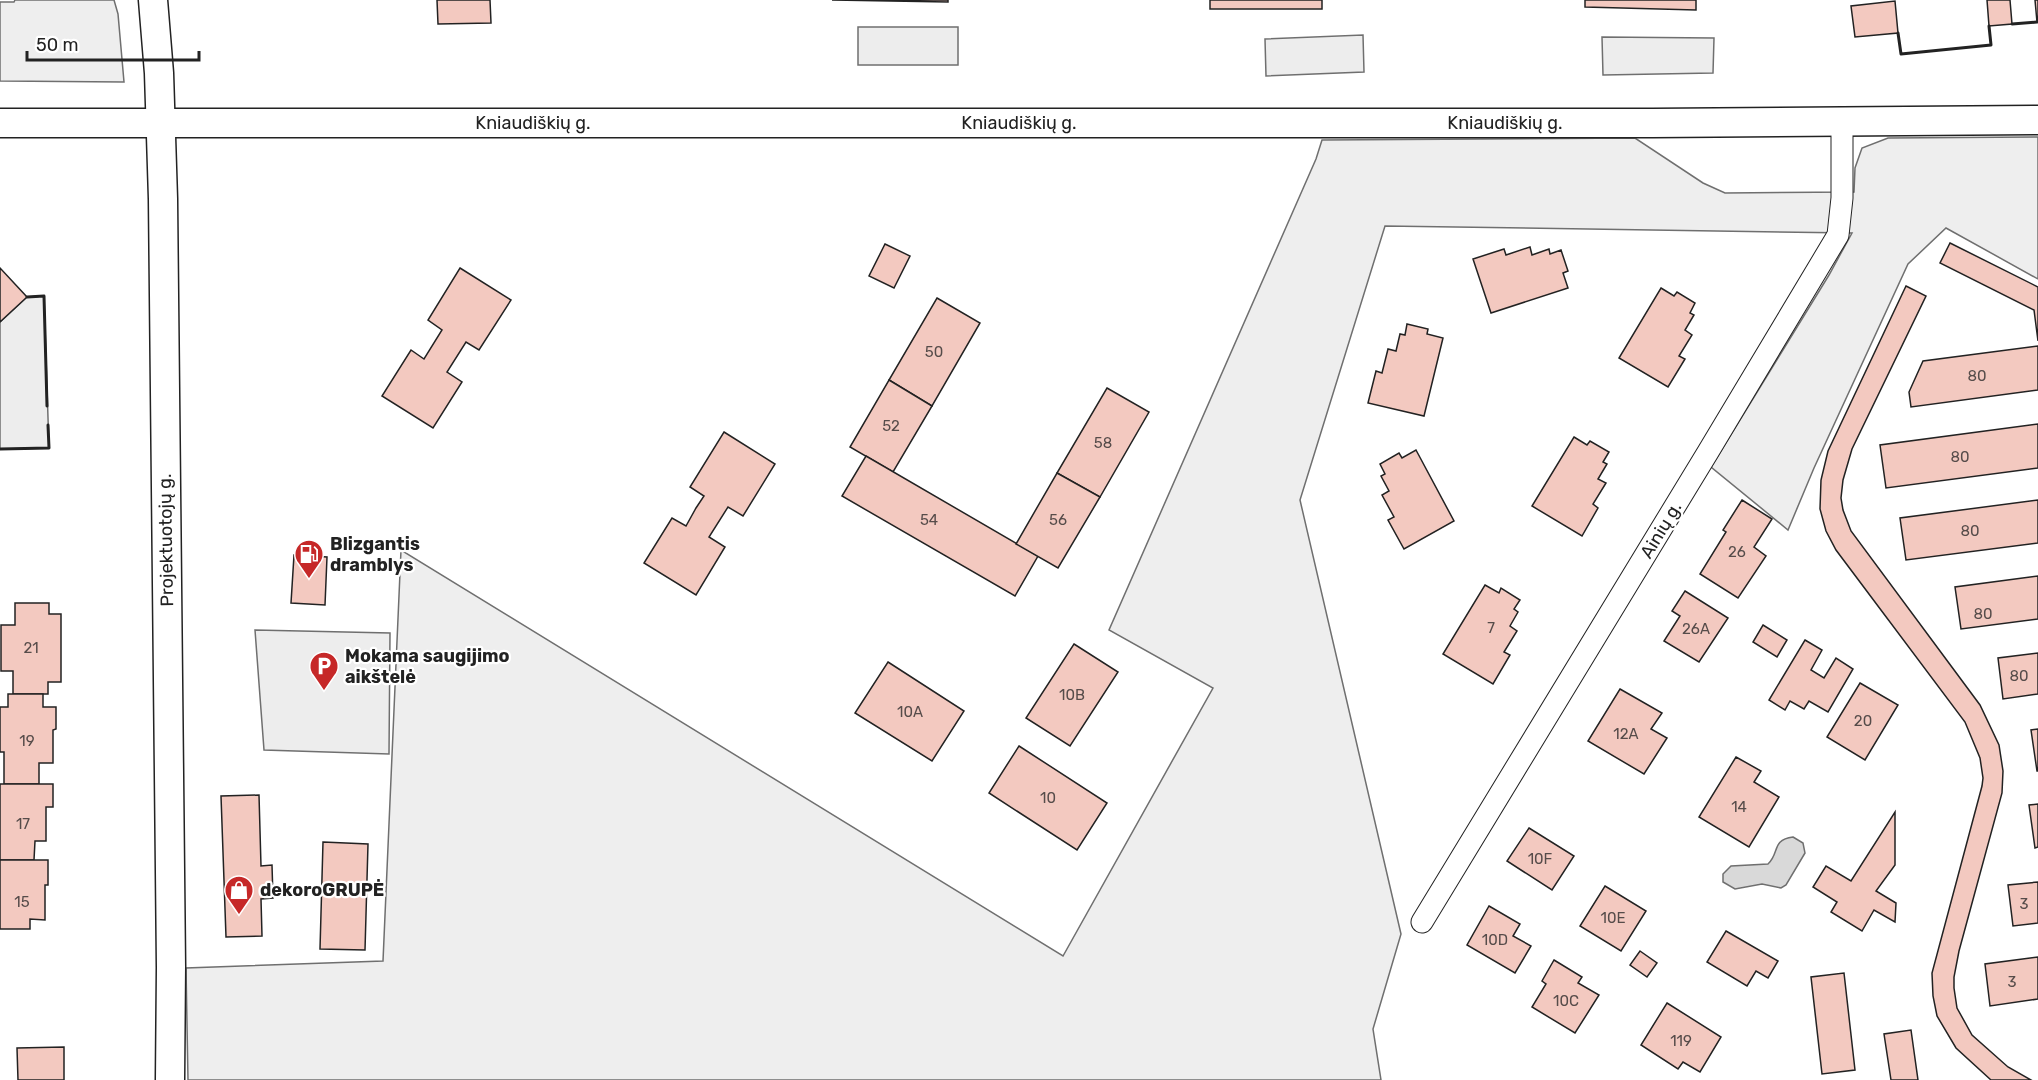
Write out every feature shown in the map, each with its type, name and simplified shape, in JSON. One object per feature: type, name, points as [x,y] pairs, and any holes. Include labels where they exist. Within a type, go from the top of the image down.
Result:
[{"type":"main road","name":"Projektuotojų g.","points":[[153,0],[162,122],[171,921],[170,1080]]},
{"type":"main road","name":"Kniaudiškių g.","points":[[0,123],[1665,123],[2038,120]]},
{"type":"street","name":"Ainių g.","points":[[1422,922],[1838,235],[1842,198],[1842,121]]},
{"type":"shaded area","points":[[15,0],[114,0],[118,14],[124,82],[0,81],[0,2],[14,2]]},
{"type":"shaded area","points":[[858,27],[958,27],[958,65],[858,65]]},
{"type":"shaded area","points":[[1363,35],[1364,72],[1266,76],[1265,39]]},
{"type":"shaded area","points":[[1602,37],[1714,38],[1713,73],[1603,75]]},
{"type":"shaded area","points":[[2038,137],[2038,279],[1946,228],[1908,264],[1788,530],[1711,467],[1829,275],[1852,233],[1385,226],[1300,500],[1401,934],[1373,1029],[1381,1080],[188,1080],[186,968],[383,961],[401,550],[1063,956],[1213,688],[1109,630],[1316,159],[1322,140],[1635,138],[1703,183],[1725,193],[1854,192],[1855,168],[1862,148],[1888,138]]},
{"type":"shaded area","points":[[44,296],[49,448],[0,449],[0,322],[27,297]]},
{"type":"shaded area","name":"Mokama saugijimo aikštelė","points":[[255,630],[390,633],[389,754],[264,750]]},
{"type":"shaded area","points":[[1793,837],[1803,843],[1805,853],[1786,885],[1781,888],[1762,884],[1735,889],[1723,882],[1723,874],[1731,866],[1768,864],[1779,844]]},
{"type":"building","points":[[437,0],[490,0],[491,23],[438,24]]},
{"type":"building","points":[[832,0],[948,0],[948,2]]},
{"type":"building","points":[[1210,0],[1322,0],[1322,9],[1210,9]]},
{"type":"building","points":[[1585,0],[1696,0],[1696,10],[1585,7]]},
{"type":"building","points":[[1987,0],[2010,0],[2012,24],[1989,26]]},
{"type":"building","points":[[2035,0],[2038,0],[2038,22],[2037,22]]},
{"type":"building","points":[[1895,1],[1898,33],[1855,37],[1851,6]]},
{"type":"building","points":[[1950,243],[2038,287],[2038,341],[2034,310],[1940,263]]},
{"type":"building","points":[[885,244],[910,256],[894,288],[869,276]]},
{"type":"building","points":[[1530,247],[1532,255],[1549,249],[1550,254],[1561,250],[1568,271],[1563,273],[1568,288],[1491,313],[1473,259],[1504,249],[1506,255]]},
{"type":"building","points":[[0,268],[27,297],[0,322]]},
{"type":"building","points":[[460,268],[511,300],[479,350],[466,342],[447,372],[462,382],[433,428],[382,396],[411,350],[424,359],[442,330],[428,320]]},
{"type":"building","points":[[1906,286],[1926,296],[1852,449],[1843,480],[1841,498],[1851,531],[1980,705],[1999,745],[2003,771],[2002,793],[1959,951],[1954,988],[1957,1008],[1972,1035],[2008,1067],[2031,1080],[1991,1080],[1956,1048],[1937,1016],[1932,973],[1982,786],[1980,758],[1965,722],[1836,550],[1826,531],[1820,509],[1821,480],[1828,451]]},
{"type":"building","points":[[1661,288],[1674,296],[1677,292],[1695,303],[1690,313],[1694,315],[1685,330],[1692,335],[1679,356],[1685,359],[1668,387],[1619,358]]},
{"type":"building","points":[[937,298],[980,323],[932,406],[889,380]]},
{"type":"building","points":[[1407,324],[1428,329],[1427,334],[1443,338],[1424,416],[1368,403],[1376,371],[1382,373],[1388,349],[1396,351],[1400,334],[1405,335]]},
{"type":"building","points":[[2038,346],[2038,390],[1911,407],[1909,392],[1923,361]]},
{"type":"building","points":[[889,380],[932,406],[893,472],[850,447]]},
{"type":"building","points":[[1107,388],[1149,412],[1100,497],[1057,473]]},
{"type":"building","points":[[2038,424],[2038,468],[1886,488],[1880,445]]},
{"type":"building","points":[[724,432],[775,464],[743,516],[728,507],[709,537],[725,547],[696,595],[644,563],[672,518],[686,526],[704,496],[690,487]]},
{"type":"building","points":[[1574,437],[1587,445],[1590,441],[1609,452],[1603,462],[1607,464],[1598,479],[1606,483],[1593,504],[1598,508],[1582,536],[1532,506]]},
{"type":"building","points":[[1416,450],[1454,521],[1404,549],[1388,520],[1394,517],[1382,495],[1389,491],[1381,476],[1385,474],[1380,464],[1399,453],[1402,458]]},
{"type":"building","points":[[866,456],[1038,556],[1015,596],[842,496]]},
{"type":"building","points":[[1057,473],[1100,497],[1058,568],[1016,544]]},
{"type":"building","points":[[1742,500],[1772,519],[1754,547],[1766,556],[1738,598],[1700,574],[1726,532],[1723,530]]},
{"type":"building","points":[[2038,500],[2038,543],[1906,560],[1900,518]]},
{"type":"building","name":"Blizgantis dramblys","points":[[294,555],[327,557],[325,605],[291,603]]},
{"type":"building","points":[[2038,576],[2038,619],[1961,629],[1955,587]]},
{"type":"building","points":[[1485,585],[1499,593],[1501,588],[1520,600],[1514,609],[1518,612],[1510,626],[1517,631],[1504,652],[1510,655],[1493,684],[1443,654]]},
{"type":"building","points":[[1685,591],[1728,618],[1699,662],[1664,641],[1680,616],[1672,611]]},
{"type":"building","points":[[15,603],[49,603],[49,614],[61,614],[61,682],[48,682],[48,694],[13,694],[13,671],[1,671],[1,625],[15,625]]},
{"type":"building","points":[[1763,625],[1787,640],[1777,657],[1753,642]]},
{"type":"building","points":[[1805,640],[1822,650],[1811,670],[1824,678],[1836,658],[1853,669],[1828,712],[1809,701],[1804,709],[1790,701],[1785,710],[1769,700]]},
{"type":"building","points":[[1074,644],[1118,672],[1070,746],[1026,718]]},
{"type":"building","points":[[2038,653],[2038,694],[2003,699],[1998,658]]},
{"type":"building","points":[[888,662],[964,711],[932,761],[855,713]]},
{"type":"building","points":[[1860,683],[1898,705],[1865,760],[1827,737]]},
{"type":"building","points":[[1620,689],[1662,713],[1651,729],[1667,738],[1644,774],[1588,741]]},
{"type":"building","points":[[8,694],[43,694],[43,707],[56,707],[53,763],[39,763],[39,784],[4,784],[4,752],[0,752],[0,707],[8,707]]},
{"type":"building","points":[[2038,729],[2038,771],[2037,771],[2031,730]]},
{"type":"building","points":[[1019,746],[1107,803],[1077,850],[989,793]]},
{"type":"building","points":[[1736,757],[1761,771],[1754,782],[1779,797],[1749,847],[1699,817]]},
{"type":"building","points":[[0,784],[53,784],[53,807],[46,807],[46,841],[35,841],[34,860],[0,860]]},
{"type":"building","points":[[259,795],[261,866],[272,865],[273,898],[261,899],[262,936],[226,937],[221,796]]},
{"type":"building","points":[[2038,804],[2038,847],[2035,848],[2029,805]]},
{"type":"building","points":[[1895,812],[1895,865],[1876,891],[1896,903],[1895,922],[1874,910],[1862,931],[1831,912],[1837,902],[1813,887],[1826,866],[1851,881]]},
{"type":"building","points":[[1529,828],[1574,856],[1552,890],[1507,861]]},
{"type":"building","points":[[323,842],[368,844],[365,950],[320,949]]},
{"type":"building","points":[[0,860],[48,860],[45,920],[30,919],[30,929],[0,929]]},
{"type":"building","points":[[2038,882],[2038,923],[2013,926],[2008,885]]},
{"type":"building","points":[[1605,886],[1646,911],[1621,951],[1580,926]]},
{"type":"building","points":[[1489,906],[1520,924],[1513,936],[1531,946],[1515,973],[1467,945]]},
{"type":"building","points":[[1726,931],[1778,961],[1768,978],[1756,971],[1747,986],[1707,962]]},
{"type":"building","points":[[1640,951],[1657,963],[1647,977],[1630,965]]},
{"type":"building","points":[[2038,957],[2038,999],[1990,1006],[1985,964]]},
{"type":"building","points":[[1554,960],[1582,977],[1578,983],[1599,995],[1575,1033],[1532,1007],[1546,984],[1542,981]]},
{"type":"building","points":[[1844,973],[1855,1070],[1822,1074],[1811,977]]},
{"type":"building","points":[[1667,1003],[1721,1037],[1700,1072],[1683,1062],[1678,1069],[1641,1045]]},
{"type":"building","points":[[1911,1030],[1918,1080],[1891,1080],[1884,1034]]},
{"type":"building","points":[[64,1047],[64,1080],[18,1080],[17,1048]]},
{"type":"wall","points":[[2012,24],[2037,22]]},
{"type":"wall","points":[[1898,33],[1901,54],[1991,45],[1989,26]]},
{"type":"wall","points":[[27,297],[44,296],[47,406]]},
{"type":"wall","points":[[0,449],[49,448],[48,425]]},
{"type":"place","name":"Blizgantis dramblys","points":[[309,580]]},
{"type":"place","name":"Mokama saugijimo aikštelė","points":[[324,692]]},
{"type":"place","name":"dekoroGRUPĖ","points":[[239,916]]}]
